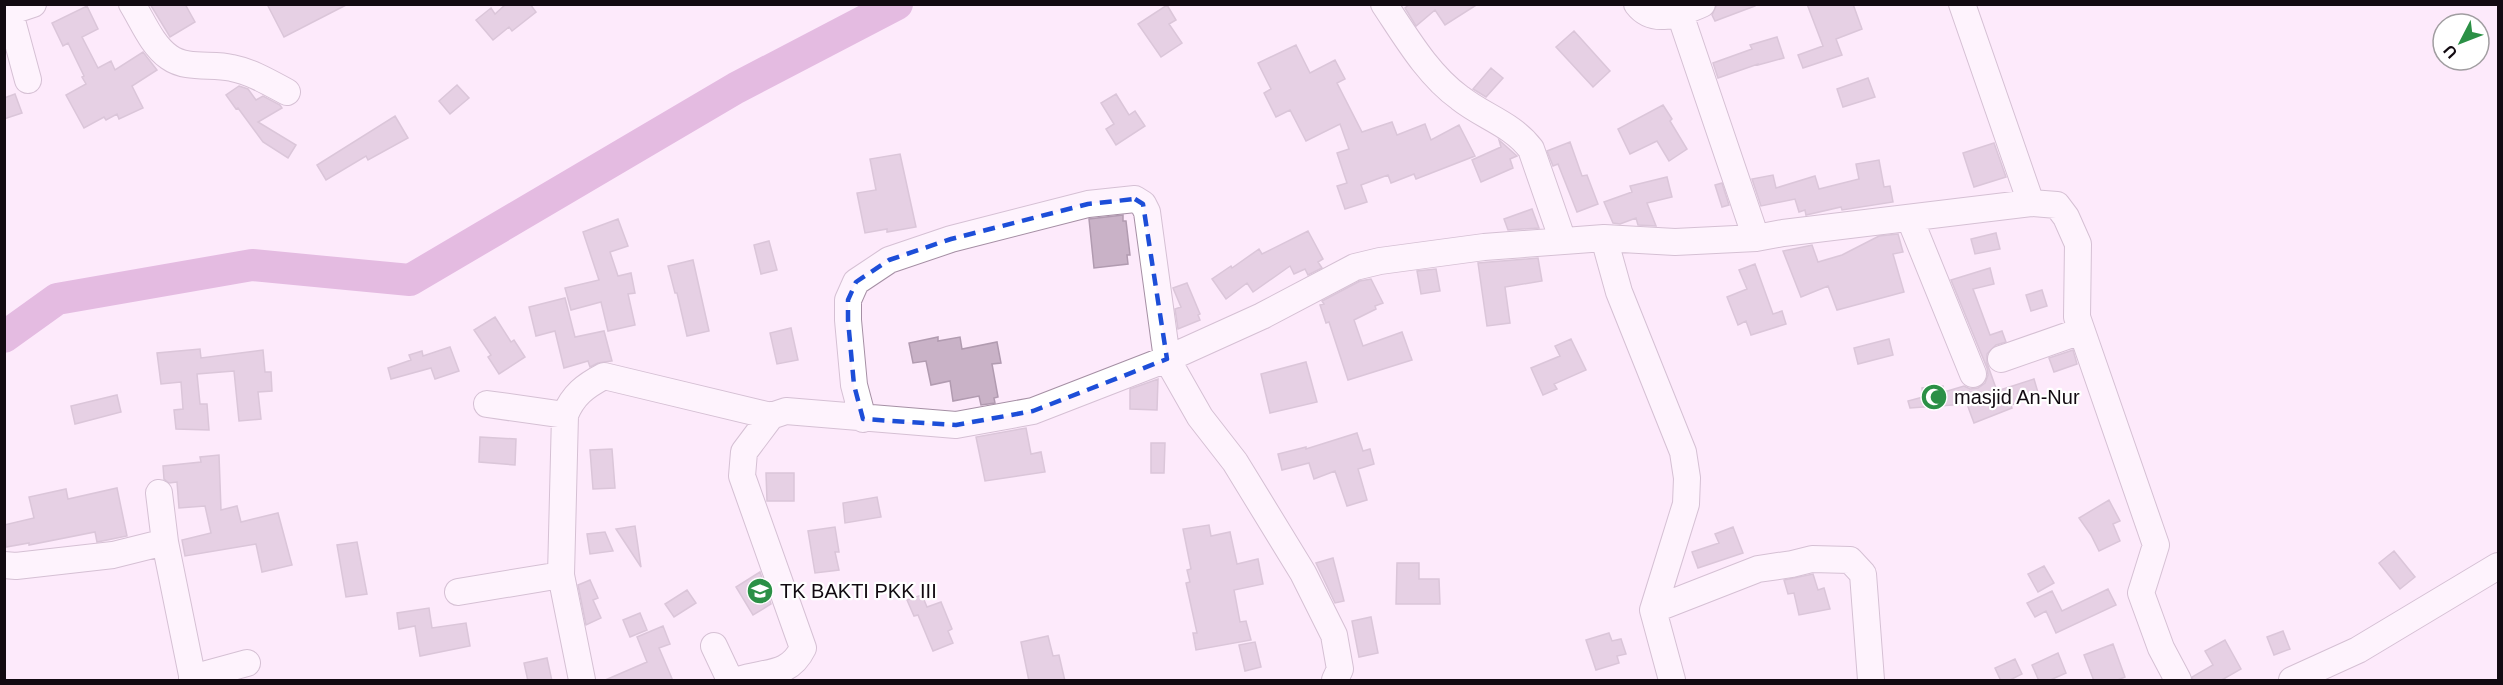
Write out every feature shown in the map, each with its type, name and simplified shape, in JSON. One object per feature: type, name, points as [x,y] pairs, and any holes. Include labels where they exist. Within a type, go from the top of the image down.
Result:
[{"type":"street","points":[[28,80],[11,17],[18,9],[33,4]]},
{"type":"street","points":[[132,4],[156,43],[172,59],[191,64],[230,67],[244,71],[287,92]]},
{"type":"street","points":[[1384,4],[1426,65],[1458,97],[1509,127],[1523,138],[1531,149],[1563,241]]},
{"type":"street","points":[[1637,4],[1643,12],[1657,17],[1691,9],[1756,238]]},
{"type":"street","points":[[1962,4],[2031,203]]},
{"type":"street","points":[[863,419],[854,385],[848,320],[848,300],[856,282],[889,260],[951,239],[1088,204],[1135,199],[1143,204],[1147,212],[1167,359],[1200,417],[1235,462],[1303,573],[1334,635],[1340,669],[1335,681]]},
{"type":"street","points":[[582,681],[561,575],[565,415],[571,400],[586,385],[604,376],[771,416],[786,411],[956,425],[1033,411],[1167,359],[1262,316],[1355,267],[1380,261],[1484,247],[1604,238],[1675,242],[1756,238],[2031,203],[2057,205],[2066,216],[2078,244],[2077,317],[2156,545],[2141,593],[2161,648],[2178,681]]},
{"type":"street","points":[[1910,219],[1972,374]]},
{"type":"street","points":[[1604,238],[1619,292],[1683,452],[1687,478],[1686,504],[1653,610],[1672,681]]},
{"type":"street","points":[[2001,358],[2081,331]]},
{"type":"street","points":[[487,404],[565,415]]},
{"type":"street","points":[[739,681],[784,670],[797,660],[803,648],[742,476],[744,452],[771,416]]},
{"type":"street","points":[[159,493],[165,542],[192,679],[247,663]]},
{"type":"street","points":[[4,565],[113,555],[165,542]]},
{"type":"street","points":[[1653,610],[1758,569],[1812,559],[1850,560],[1863,574],[1871,681]]},
{"type":"street","points":[[2292,681],[2358,650],[2499,566]]},
{"type":"street","points":[[458,591],[561,575]]},
{"type":"street","points":[[714,646],[730,681]]},
{"type":"highlighted area","points":[[1135,199],[1143,204],[1167,359],[1033,411],[956,425],[863,419],[854,385],[848,320],[848,300],[856,282],[889,260],[951,239],[1088,204]]},
{"type":"building","points":[[150,4],[185,4],[195,22],[170,37]]},
{"type":"building","points":[[267,4],[348,4],[284,37]]},
{"type":"building","points":[[506,4],[530,4],[536,12],[512,31],[509,27],[493,40],[476,20],[491,8],[495,14]]},
{"type":"building","points":[[1410,4],[1478,4],[1445,25],[1435,10],[1416,26],[1405,8]]},
{"type":"building","points":[[1717,4],[1755,4],[1755,6],[1715,21],[1712,15]]},
{"type":"building","points":[[1807,4],[1853,4],[1862,29],[1836,39],[1842,55],[1803,68],[1798,55],[1823,46]]},
{"type":"building","points":[[1167,5],[1176,20],[1169,24],[1182,43],[1161,57],[1138,24]]},
{"type":"building","points":[[87,6],[98,29],[82,37],[98,68],[111,61],[115,70],[143,52],[157,70],[132,86],[143,108],[119,119],[117,114],[106,120],[104,117],[84,128],[66,95],[86,84],[82,77],[84,76],[68,43],[63,46],[52,23]]},
{"type":"building","points":[[1574,31],[1610,71],[1593,87],[1556,47]]},
{"type":"building","points":[[1777,37],[1784,58],[1718,78],[1713,63],[1752,49],[1750,45]]},
{"type":"building","points":[[1296,45],[1310,73],[1335,60],[1345,79],[1337,83],[1362,132],[1392,122],[1397,135],[1425,124],[1431,140],[1459,125],[1475,156],[1416,179],[1414,174],[1391,183],[1388,175],[1361,185],[1367,202],[1345,209],[1337,186],[1347,183],[1337,153],[1349,149],[1340,124],[1306,141],[1290,110],[1276,117],[1264,93],[1271,89],[1258,63]]},
{"type":"building","points":[[1491,68],[1503,78],[1486,97],[1473,89]]},
{"type":"building","points":[[1868,78],[1875,97],[1843,107],[1837,89]]},
{"type":"building","points":[[457,85],[469,98],[450,114],[439,101]]},
{"type":"building","points":[[239,86],[248,89],[256,100],[263,96],[280,105],[282,108],[258,122],[296,145],[288,158],[263,142],[226,95]]},
{"type":"building","points":[[15,94],[22,113],[4,119],[4,98]]},
{"type":"building","points":[[1116,94],[1129,115],[1135,111],[1145,126],[1116,145],[1106,129],[1114,124],[1101,103]]},
{"type":"building","points":[[1663,105],[1687,149],[1669,161],[1657,141],[1630,154],[1618,129]]},
{"type":"building","points":[[395,116],[408,138],[368,160],[366,156],[326,180],[317,165]]},
{"type":"building","points":[[1499,140],[1517,156],[1510,159],[1513,168],[1481,182],[1472,160],[1501,147]]},
{"type":"building","points":[[1570,142],[1582,176],[1587,175],[1598,204],[1577,212],[1558,164],[1553,166],[1547,151]]},
{"type":"building","points":[[1994,143],[2006,177],[1974,187],[1963,153]]},
{"type":"building","points":[[900,154],[916,227],[865,233],[857,193],[876,190],[870,159]]},
{"type":"building","points":[[1879,160],[1884,187],[1890,186],[1893,202],[1842,210],[1841,207],[1806,215],[1805,210],[1799,212],[1795,199],[1761,206],[1752,179],[1773,175],[1776,188],[1815,176],[1819,189],[1859,179],[1856,164]]},
{"type":"building","points":[[1667,177],[1672,197],[1647,203],[1656,226],[1638,225],[1636,218],[1620,224],[1613,223],[1604,202],[1632,192],[1630,186]]},
{"type":"building","points":[[1722,183],[1729,205],[1722,207],[1715,185]]},
{"type":"building","points":[[1532,209],[1539,228],[1508,230],[1504,219]]},
{"type":"building","points":[[1123,215],[1123,221],[1126,221],[1130,255],[1127,255],[1128,264],[1094,268],[1089,219]]},
{"type":"building","points":[[618,219],[628,246],[610,252],[618,276],[631,273],[635,293],[628,294],[635,325],[608,331],[601,302],[571,310],[565,288],[599,280],[583,232]]},
{"type":"building","points":[[1308,231],[1323,259],[1318,262],[1322,268],[1308,275],[1305,269],[1294,274],[1290,266],[1253,292],[1247,283],[1226,299],[1212,279],[1259,249],[1262,254]]},
{"type":"building","points":[[1996,233],[2000,249],[1975,254],[1971,239]]},
{"type":"building","points":[[1898,234],[1903,252],[1893,254],[1904,292],[1837,310],[1828,286],[1801,297],[1783,251],[1812,245],[1818,262],[1842,255],[1879,236]]},
{"type":"building","points":[[769,241],[777,270],[761,274],[754,245]]},
{"type":"building","points":[[1538,258],[1542,281],[1505,287],[1510,323],[1487,326],[1478,263]]},
{"type":"building","points":[[693,260],[709,331],[687,336],[668,266]]},
{"type":"building","points":[[1755,264],[1773,314],[1782,311],[1786,324],[1751,335],[1746,321],[1738,325],[1727,297],[1747,289],[1739,270]]},
{"type":"building","points":[[1990,268],[1994,284],[1973,289],[1990,335],[2002,331],[2006,342],[1996,345],[1987,354],[1987,363],[1997,391],[2034,379],[2039,396],[2011,405],[2012,408],[1974,423],[1967,404],[1910,408],[1908,401],[1923,397],[1922,388],[1943,386],[1944,392],[1964,386],[1970,389],[1978,388],[1985,383],[1988,375],[1987,368],[1951,280]]},
{"type":"building","points":[[1436,269],[1440,291],[1421,294],[1417,271]]},
{"type":"building","points":[[1371,279],[1383,303],[1354,320],[1363,346],[1402,332],[1412,360],[1348,380],[1329,322],[1326,323],[1320,305],[1324,304],[1322,301],[1360,281]]},
{"type":"building","points":[[1187,283],[1200,314],[1198,315],[1200,320],[1178,329],[1175,309],[1181,307],[1173,288]]},
{"type":"building","points":[[2042,290],[2047,306],[2031,311],[2026,295]]},
{"type":"building","points":[[565,298],[575,337],[604,331],[612,361],[590,367],[588,361],[564,368],[555,331],[536,336],[529,307]]},
{"type":"building","points":[[495,317],[511,342],[514,340],[525,357],[499,374],[488,357],[491,355],[474,330]]},
{"type":"building","points":[[791,328],[798,360],[777,364],[770,333]]},
{"type":"building","points":[[938,337],[938,341],[960,337],[962,349],[997,342],[1001,363],[992,364],[998,397],[994,398],[995,403],[981,405],[979,396],[953,401],[950,381],[931,385],[926,361],[913,363],[909,343]]},
{"type":"building","points":[[1571,339],[1586,370],[1554,384],[1557,389],[1543,395],[1531,368],[1560,356],[1555,346]]},
{"type":"building","points":[[1889,339],[1893,355],[1858,364],[1854,348]]},
{"type":"building","points":[[450,347],[459,371],[435,379],[431,368],[391,379],[388,368],[411,360],[409,355],[422,351],[423,356]]},
{"type":"building","points":[[200,349],[201,358],[263,350],[265,372],[271,372],[272,391],[258,392],[261,419],[239,421],[234,371],[197,374],[200,404],[207,404],[209,430],[176,429],[174,410],[183,409],[181,382],[161,384],[157,353]]},
{"type":"building","points":[[2073,350],[2077,364],[2054,372],[2049,358]]},
{"type":"building","points":[[1306,362],[1317,402],[1270,413],[1261,374]]},
{"type":"building","points":[[1158,379],[1157,410],[1130,409],[1130,389]]},
{"type":"building","points":[[117,395],[121,412],[75,424],[71,406]]},
{"type":"building","points":[[1026,428],[1031,454],[1041,452],[1045,472],[985,481],[976,437]]},
{"type":"building","points":[[1357,433],[1363,451],[1370,449],[1374,464],[1358,469],[1367,500],[1347,506],[1335,471],[1314,479],[1309,463],[1282,470],[1278,454],[1306,447],[1306,449]]},
{"type":"building","points":[[480,437],[516,439],[515,465],[479,462]]},
{"type":"building","points":[[1151,443],[1165,443],[1164,473],[1151,473]]},
{"type":"building","points":[[612,449],[615,488],[593,489],[590,450]]},
{"type":"building","points":[[219,455],[221,510],[237,506],[241,522],[278,513],[292,565],[262,572],[256,544],[185,556],[182,540],[211,533],[205,506],[179,508],[177,482],[169,483],[164,479],[163,466],[201,462],[200,457]]},
{"type":"building","points":[[766,473],[794,473],[794,501],[767,501]]},
{"type":"building","points":[[117,488],[127,536],[97,542],[95,532],[29,545],[29,543],[6,547],[4,525],[34,518],[29,497],[66,489],[68,499]]},
{"type":"building","points":[[877,497],[881,517],[845,523],[843,503]]},
{"type":"building","points":[[2109,500],[2120,521],[2113,524],[2120,541],[2099,551],[2079,518]]},
{"type":"building","points":[[1209,525],[1211,536],[1230,532],[1237,564],[1258,559],[1263,584],[1234,590],[1240,622],[1246,621],[1251,640],[1196,650],[1193,633],[1197,633],[1186,583],[1190,582],[1187,570],[1191,569],[1183,529]]},
{"type":"building","points":[[635,526],[641,567],[616,529]]},
{"type":"building","points":[[835,527],[839,552],[835,552],[839,570],[815,573],[808,531]]},
{"type":"building","points":[[1733,527],[1743,553],[1698,568],[1692,552],[1719,543],[1715,534]]},
{"type":"building","points":[[605,532],[613,551],[590,554],[587,534]]},
{"type":"building","points":[[357,542],[367,594],[346,597],[337,545]]},
{"type":"building","points":[[2394,551],[2415,577],[2400,589],[2379,563]]},
{"type":"building","points":[[1333,558],[1344,601],[1335,603],[1316,563]]},
{"type":"building","points":[[1397,563],[1419,563],[1419,579],[1439,579],[1440,604],[1396,604]]},
{"type":"building","points":[[2044,566],[2054,583],[2038,592],[2028,574]]},
{"type":"building","name":"TK BAKTI PKK III","points":[[760,572],[771,604],[753,615],[736,587]]},
{"type":"building","points":[[1813,574],[1818,590],[1824,588],[1830,609],[1799,615],[1794,593],[1788,594],[1784,580]]},
{"type":"building","points":[[590,580],[598,598],[593,600],[601,618],[586,625],[578,585]]},
{"type":"building","points":[[2108,589],[2116,605],[2056,633],[2046,611],[2035,617],[2027,603],[2052,591],[2062,611]]},
{"type":"building","points":[[687,590],[696,603],[674,617],[665,604]]},
{"type":"building","points":[[922,595],[927,607],[941,602],[952,629],[948,631],[953,643],[933,651],[918,615],[914,616],[907,600]]},
{"type":"building","points":[[429,608],[432,628],[466,623],[470,646],[420,656],[415,626],[399,629],[397,613]]},
{"type":"building","points":[[640,613],[647,630],[630,637],[623,620]]},
{"type":"building","points":[[1371,617],[1378,653],[1359,657],[1352,621]]},
{"type":"building","points":[[663,626],[670,644],[659,648],[673,681],[603,681],[647,662],[637,637]]},
{"type":"building","points":[[2283,631],[2290,649],[2274,655],[2267,637]]},
{"type":"building","points":[[1609,633],[1612,641],[1621,639],[1626,654],[1617,656],[1619,663],[1596,670],[1586,640]]},
{"type":"building","points":[[1048,636],[1053,656],[1059,655],[1065,681],[1029,681],[1021,642]]},
{"type":"building","points":[[2225,640],[2241,669],[2220,681],[2193,681],[2192,677],[2213,665],[2205,651]]},
{"type":"building","points":[[1255,642],[1261,667],[1245,671],[1239,645]]},
{"type":"building","points":[[2113,644],[2125,677],[2115,681],[2094,681],[2084,655]]},
{"type":"building","points":[[2058,653],[2066,673],[2048,681],[2039,681],[2032,665]]},
{"type":"building","points":[[547,658],[552,681],[528,681],[524,663]]},
{"type":"building","points":[[2015,659],[2022,674],[2008,681],[2001,681],[1995,668]]},
{"type":"waterway","points":[[4,337],[57,299],[252,265],[410,280],[736,88],[897,4]]},
{"type":"place","name":"masjid An-Nur","points":[[1934,397]]},
{"type":"place","name":"TK BAKTI PKK III","points":[[760,591]]}]
